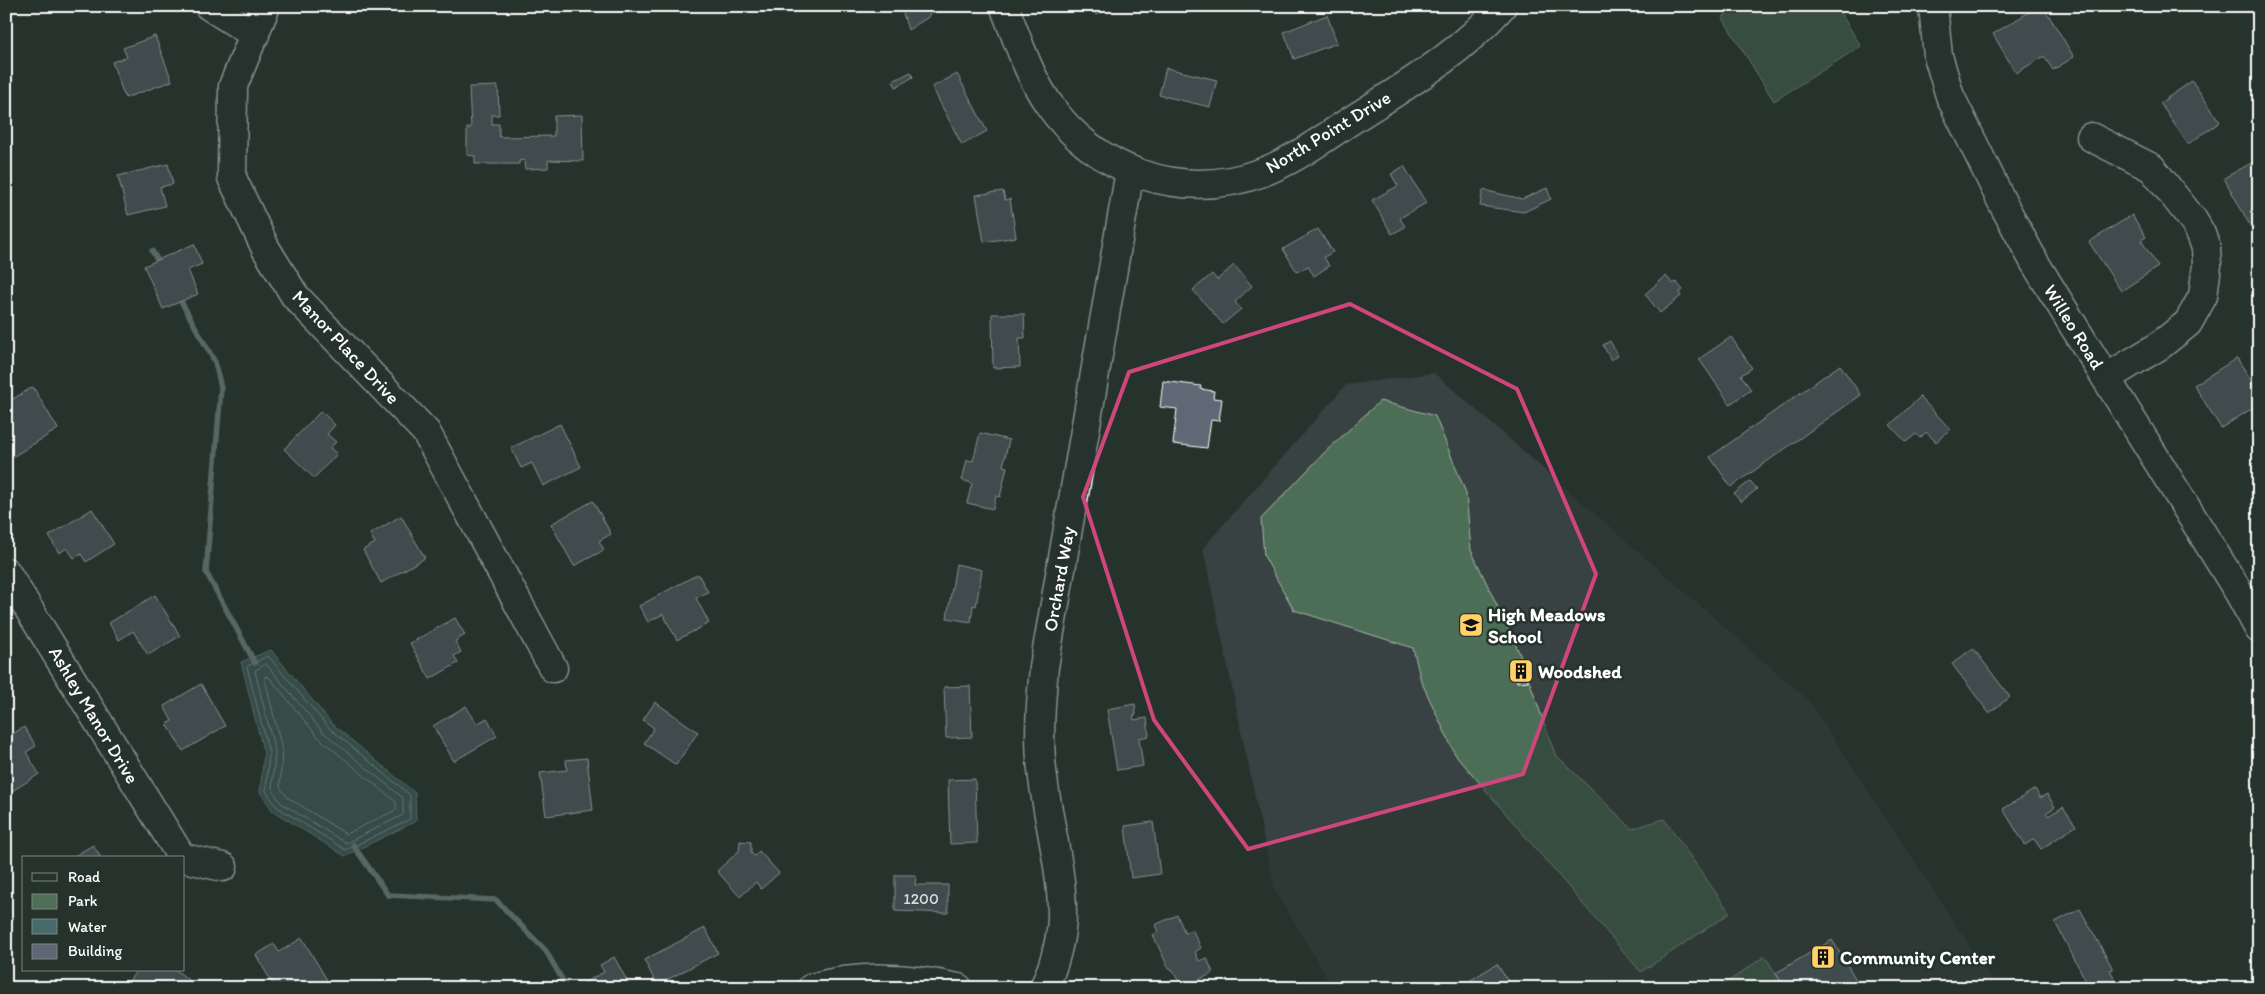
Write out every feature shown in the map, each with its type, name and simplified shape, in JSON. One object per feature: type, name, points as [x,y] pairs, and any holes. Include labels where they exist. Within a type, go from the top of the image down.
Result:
[{"type":"street","points":[[209,6],[255,34]]},
{"type":"street","name":"Manor Place Drive","points":[[266,6],[233,86],[232,178],[266,249],[295,296],[426,432],[553,668]]},
{"type":"street","name":"North Point Drive","points":[[1004,6],[1033,77],[1047,102],[1063,124],[1083,143],[1106,159],[1130,171],[1160,181],[1194,184],[1228,182],[1261,173],[1293,157],[1433,68],[1459,49],[1502,6]]},
{"type":"street","name":"Willeo Road","points":[[1933,6],[1935,33],[1943,75],[1964,125],[2035,263],[2238,591],[2259,629]]},
{"type":"street","points":[[2091,137],[2152,168],[2197,227],[2206,248],[2207,265],[2203,296],[2188,323],[2159,346],[2106,378]]},
{"type":"street","name":"Orchard Way","points":[[1044,988],[1055,963],[1062,916],[1060,884],[1047,812],[1042,767],[1040,717],[1044,667],[1130,171]]},
{"type":"street","name":"Ashley Manor Drive","points":[[6,572],[182,856]]},
{"type":"street","name":"Ashley Manor Drive","points":[[185,858],[223,867]]},
{"type":"street","points":[[812,988],[869,979],[928,981],[958,988]]},
{"type":"highlighted area","points":[[1350,304],[1517,389],[1596,574],[1523,774],[1248,849],[1154,720],[1083,497],[1129,372]]},
{"type":"shaded area","name":"High Meadows School","points":[[1434,373],[1809,701],[1997,988],[1333,988],[1274,887],[1203,548],[1346,385]]},
{"type":"green space","points":[[1739,6],[1836,6],[1861,46],[1774,101],[1722,17]]},
{"type":"green space","points":[[1380,401],[1435,416],[1466,493],[1471,550],[1519,652],[1555,754],[1632,829],[1664,819],[1730,913],[1641,972],[1455,754],[1421,681],[1413,648],[1294,610],[1264,556],[1261,519],[1325,452]]},
{"type":"green space","points":[[1765,956],[1784,988],[1719,988]]},
{"type":"water","points":[[271,650],[331,723],[415,793],[416,821],[345,856],[273,811],[260,792],[264,754],[241,662]]},
{"type":"building","points":[[910,6],[928,6],[930,16],[908,30],[902,10]]},
{"type":"building","points":[[1092,6],[1114,6],[1096,15]]},
{"type":"building","points":[[2039,6],[2043,6],[2074,57],[2053,70],[2044,56],[2016,73],[1993,34]]},
{"type":"building","points":[[1327,15],[1337,43],[1294,59],[1284,32]]},
{"type":"building","points":[[155,36],[172,81],[125,98],[112,62],[127,57],[123,48]]},
{"type":"building","points":[[1166,68],[1217,80],[1210,107],[1159,95]]},
{"type":"building","points":[[911,72],[913,77],[896,87],[893,81]]},
{"type":"building","points":[[957,74],[987,131],[962,145],[932,87]]},
{"type":"building","points":[[2192,81],[2220,122],[2188,144],[2160,103]]},
{"type":"building","points":[[498,86],[499,115],[492,115],[492,124],[499,124],[499,137],[554,136],[554,116],[582,115],[583,161],[548,160],[548,168],[525,169],[524,160],[519,161],[519,164],[475,164],[475,156],[467,155],[467,128],[471,128],[469,87]]},
{"type":"building","points":[[2257,160],[2259,163],[2259,226],[2252,229],[2224,178]]},
{"type":"building","points":[[168,164],[173,184],[160,187],[165,206],[128,215],[118,176]]},
{"type":"building","points":[[1404,166],[1426,203],[1400,218],[1405,227],[1392,234],[1372,200],[1398,186],[1391,174]]},
{"type":"building","points":[[1547,188],[1551,199],[1524,212],[1480,206],[1483,190],[1522,199]]},
{"type":"building","points":[[1003,191],[1005,200],[1010,199],[1016,237],[984,242],[976,195]]},
{"type":"building","points":[[2132,215],[2146,237],[2141,240],[2158,267],[2121,291],[2089,242]]},
{"type":"building","points":[[1318,229],[1333,252],[1324,257],[1329,266],[1314,276],[1308,266],[1297,272],[1283,249]]},
{"type":"building","points":[[194,244],[202,264],[188,270],[198,294],[163,309],[144,266]]},
{"type":"building","points":[[1234,265],[1252,286],[1235,302],[1241,309],[1223,324],[1193,290],[1212,274],[1217,280]]},
{"type":"building","points":[[1666,276],[1673,284],[1676,282],[1683,290],[1679,293],[1681,296],[1660,313],[1645,294]]},
{"type":"building","points":[[992,314],[1024,314],[1025,338],[1019,338],[1020,367],[993,368]]},
{"type":"building","points":[[1731,337],[1752,368],[1741,375],[1751,390],[1730,404],[1699,359]]},
{"type":"building","points":[[1610,341],[1618,356],[1611,360],[1603,345]]},
{"type":"building","points":[[2237,358],[2259,393],[2259,404],[2221,428],[2194,385]]},
{"type":"building","points":[[1840,365],[1861,395],[1731,487],[1710,457]]},
{"type":"building","points":[[1163,381],[1201,386],[1200,389],[1214,391],[1213,398],[1222,399],[1219,421],[1211,420],[1207,448],[1173,444],[1177,409],[1160,407]]},
{"type":"building","points":[[33,387],[58,429],[9,459],[6,454],[6,403]]},
{"type":"building","points":[[1920,397],[1950,429],[1936,442],[1926,432],[1920,438],[1916,434],[1906,442],[1890,425]]},
{"type":"building","points":[[321,411],[335,425],[327,434],[336,442],[330,448],[337,454],[314,478],[284,449]]},
{"type":"building","points":[[560,424],[581,467],[543,486],[532,463],[521,468],[511,448]]},
{"type":"building","points":[[980,433],[1009,440],[1003,466],[1007,467],[1000,497],[996,496],[993,509],[967,503],[972,483],[962,480],[967,460],[973,461]]},
{"type":"building","points":[[1750,481],[1757,489],[1741,502],[1734,494]]},
{"type":"building","points":[[593,501],[611,534],[599,541],[604,550],[574,566],[551,524]]},
{"type":"building","points":[[92,509],[114,544],[86,562],[81,554],[74,558],[67,548],[59,553],[49,536]]},
{"type":"building","points":[[401,516],[425,558],[381,583],[363,550],[375,543],[370,534]]},
{"type":"building","points":[[956,564],[982,570],[976,606],[973,605],[971,622],[947,618]]},
{"type":"building","points":[[698,574],[708,592],[696,598],[709,623],[677,640],[663,614],[648,622],[639,606]]},
{"type":"building","points":[[155,595],[180,636],[148,655],[133,631],[119,640],[109,623]]},
{"type":"building","points":[[455,618],[465,635],[455,641],[461,652],[454,656],[458,663],[430,679],[410,643]]},
{"type":"building","points":[[1973,648],[2010,697],[1989,713],[1952,664]]},
{"type":"building","name":"Woodshed","points":[[1515,660],[1527,660],[1528,681],[1517,682]]},
{"type":"building","points":[[201,684],[225,726],[183,751],[167,724],[172,721],[164,706]]},
{"type":"building","points":[[970,686],[972,737],[946,738],[944,687]]},
{"type":"building","points":[[655,702],[698,732],[676,765],[644,743],[654,728],[643,720]]},
{"type":"building","points":[[1135,704],[1136,715],[1133,716],[1134,720],[1147,718],[1149,736],[1139,738],[1143,766],[1117,770],[1107,709]]},
{"type":"building","points":[[466,706],[477,724],[487,718],[497,736],[454,761],[433,726]]},
{"type":"building","points":[[24,727],[36,746],[26,752],[39,774],[6,795],[6,738]]},
{"type":"building","points":[[587,758],[593,810],[546,816],[540,773],[567,770],[566,760]]},
{"type":"building","points":[[975,779],[977,843],[950,844],[948,780]]},
{"type":"building","points":[[2035,789],[2040,798],[2047,794],[2055,807],[2046,813],[2048,816],[2063,807],[2076,826],[2041,849],[2034,839],[2025,845],[2003,809]]},
{"type":"building","points":[[1153,822],[1160,874],[1131,878],[1125,826]]},
{"type":"building","points":[[740,841],[751,842],[751,853],[754,856],[759,851],[779,873],[761,889],[756,882],[740,897],[717,871],[739,851]]},
{"type":"building","points":[[93,845],[100,856],[74,856]]},
{"type":"building","points":[[895,875],[916,875],[915,885],[948,885],[948,913],[895,911]]},
{"type":"building","points":[[2080,909],[2113,969],[2110,970],[2120,988],[2094,988],[2090,981],[2087,983],[2055,922]]},
{"type":"building","points":[[1177,915],[1185,933],[1192,929],[1201,948],[1195,952],[1199,961],[1207,958],[1213,973],[1182,988],[1172,969],[1168,967],[1153,935],[1158,932],[1155,925]]},
{"type":"building","points":[[705,928],[718,953],[657,985],[644,960]]},
{"type":"building","points":[[302,938],[327,980],[313,988],[275,988],[256,955],[274,944],[279,952]]},
{"type":"building","name":"Community Center","points":[[1832,940],[1861,988],[1785,988],[1776,973]]},
{"type":"building","points":[[614,957],[631,988],[581,988],[580,985],[604,972],[600,965]]},
{"type":"building","points":[[1497,964],[1512,988],[1462,988],[1461,986]]},
{"type":"building","points":[[136,972],[179,972],[190,981],[185,988],[138,988],[129,981]]},
{"type":"waterway","points":[[152,251],[161,266]]},
{"type":"waterway","points":[[178,296],[215,362],[221,388],[206,572],[255,663]]},
{"type":"waterway","points":[[353,845],[388,895],[496,900],[546,951],[567,988]]},
{"type":"place","name":"High Meadows School","points":[[1471,625]]},
{"type":"place","name":"Woodshed","points":[[1521,671]]},
{"type":"place","name":"Community Center","points":[[1823,957]]}]
